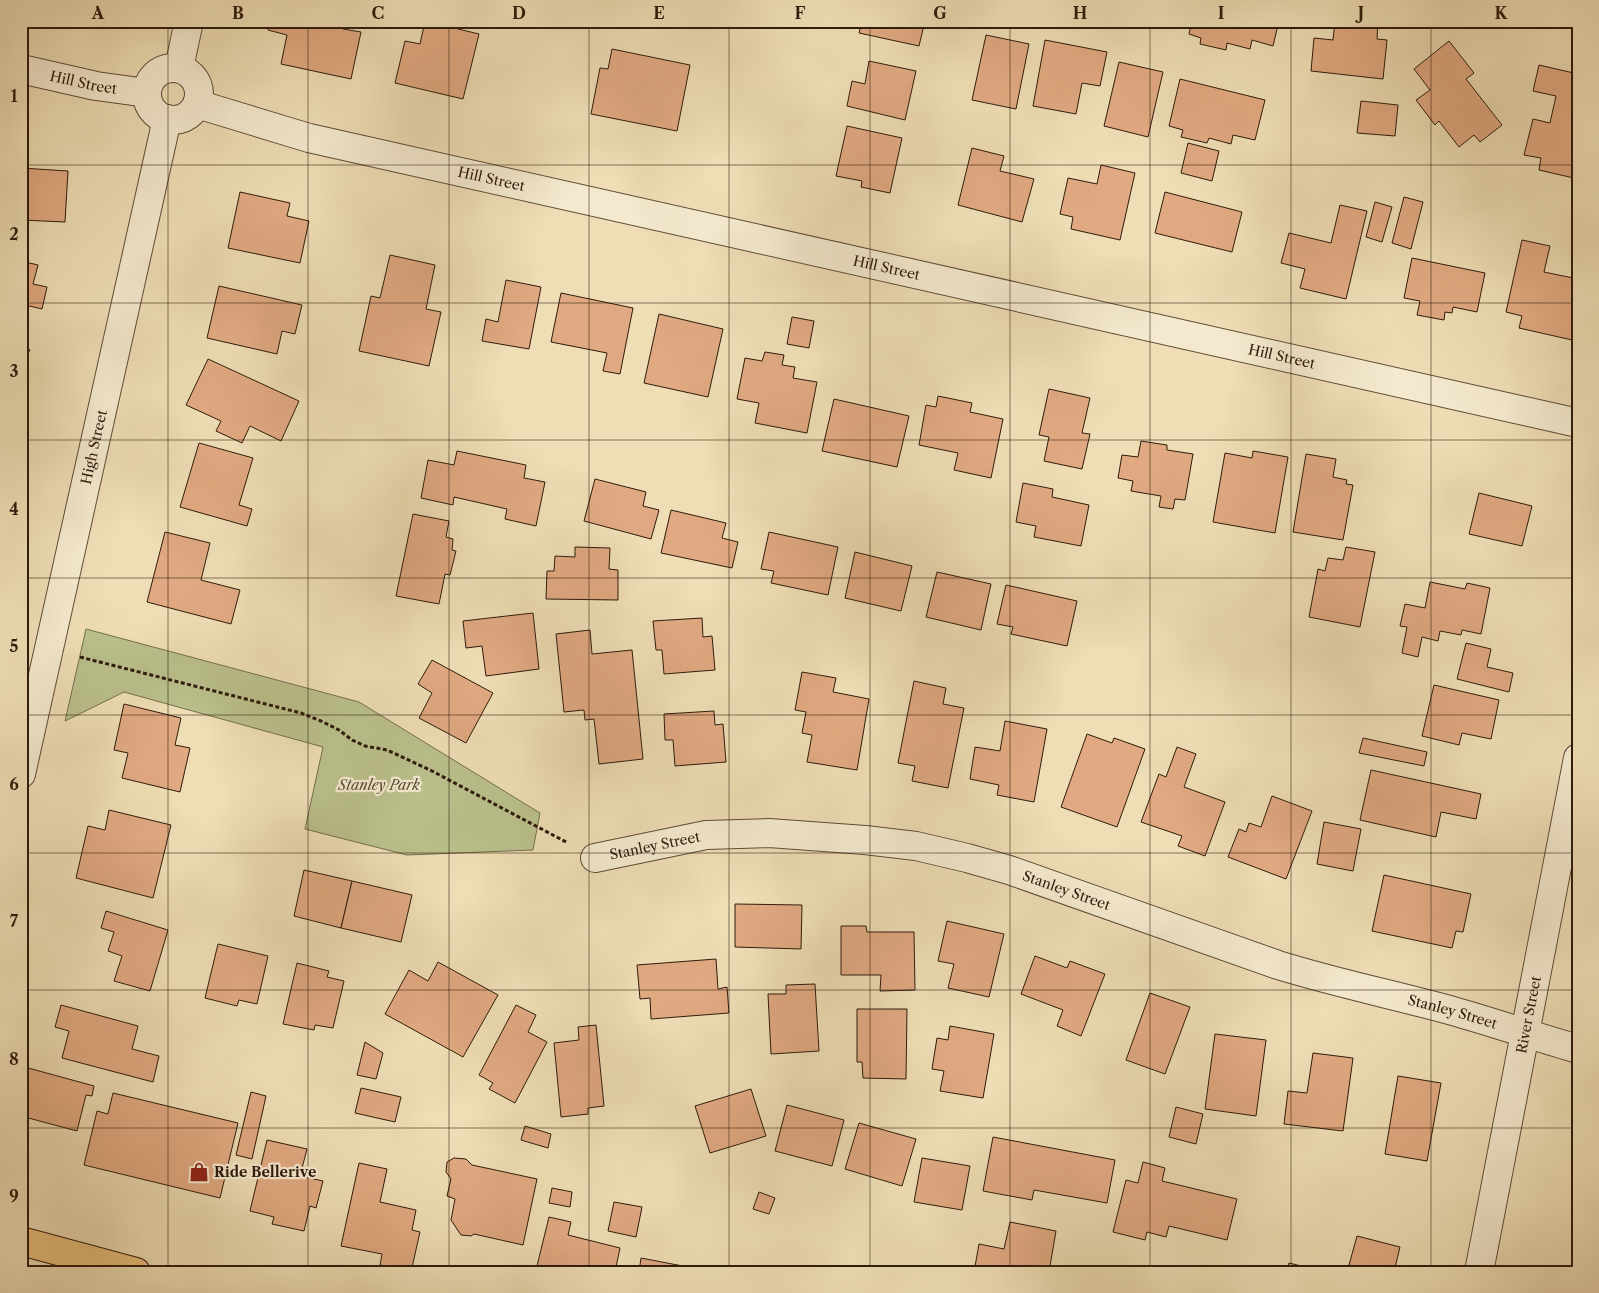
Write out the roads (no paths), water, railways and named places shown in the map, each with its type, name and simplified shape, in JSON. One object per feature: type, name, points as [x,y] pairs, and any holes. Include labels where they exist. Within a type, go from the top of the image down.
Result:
[{"type":"main road","points":[[21,1241],[136,1272]]},
{"type":"street","points":[[179,68],[189,21]]},
{"type":"street","points":[[170,68],[179,68],[192,76],[197,82],[199,90],[194,111],[181,119],[167,120],[159,116],[152,109],[147,93],[149,84],[154,76],[161,70],[170,68]]},
{"type":"street","name":"Hill Street","points":[[21,69],[96,86],[147,93]]},
{"type":"street","name":"Hill Street","points":[[197,104],[318,140],[1578,423]]},
{"type":"street","name":"High Street","points":[[21,774],[167,120]]},
{"type":"street","name":"River Street","points":[[1479,1272],[1578,758]]},
{"type":"street","name":"Stanley Street","points":[[594,858],[706,835],[768,833],[865,840],[916,846],[1009,870],[1278,966],[1452,1011],[1578,1049]]},
{"type":"place","name":"Ride Bellerive","points":[[199,1172]]},
{"type":"park label","name":"Stanley Park","points":[[379,785]]}]
